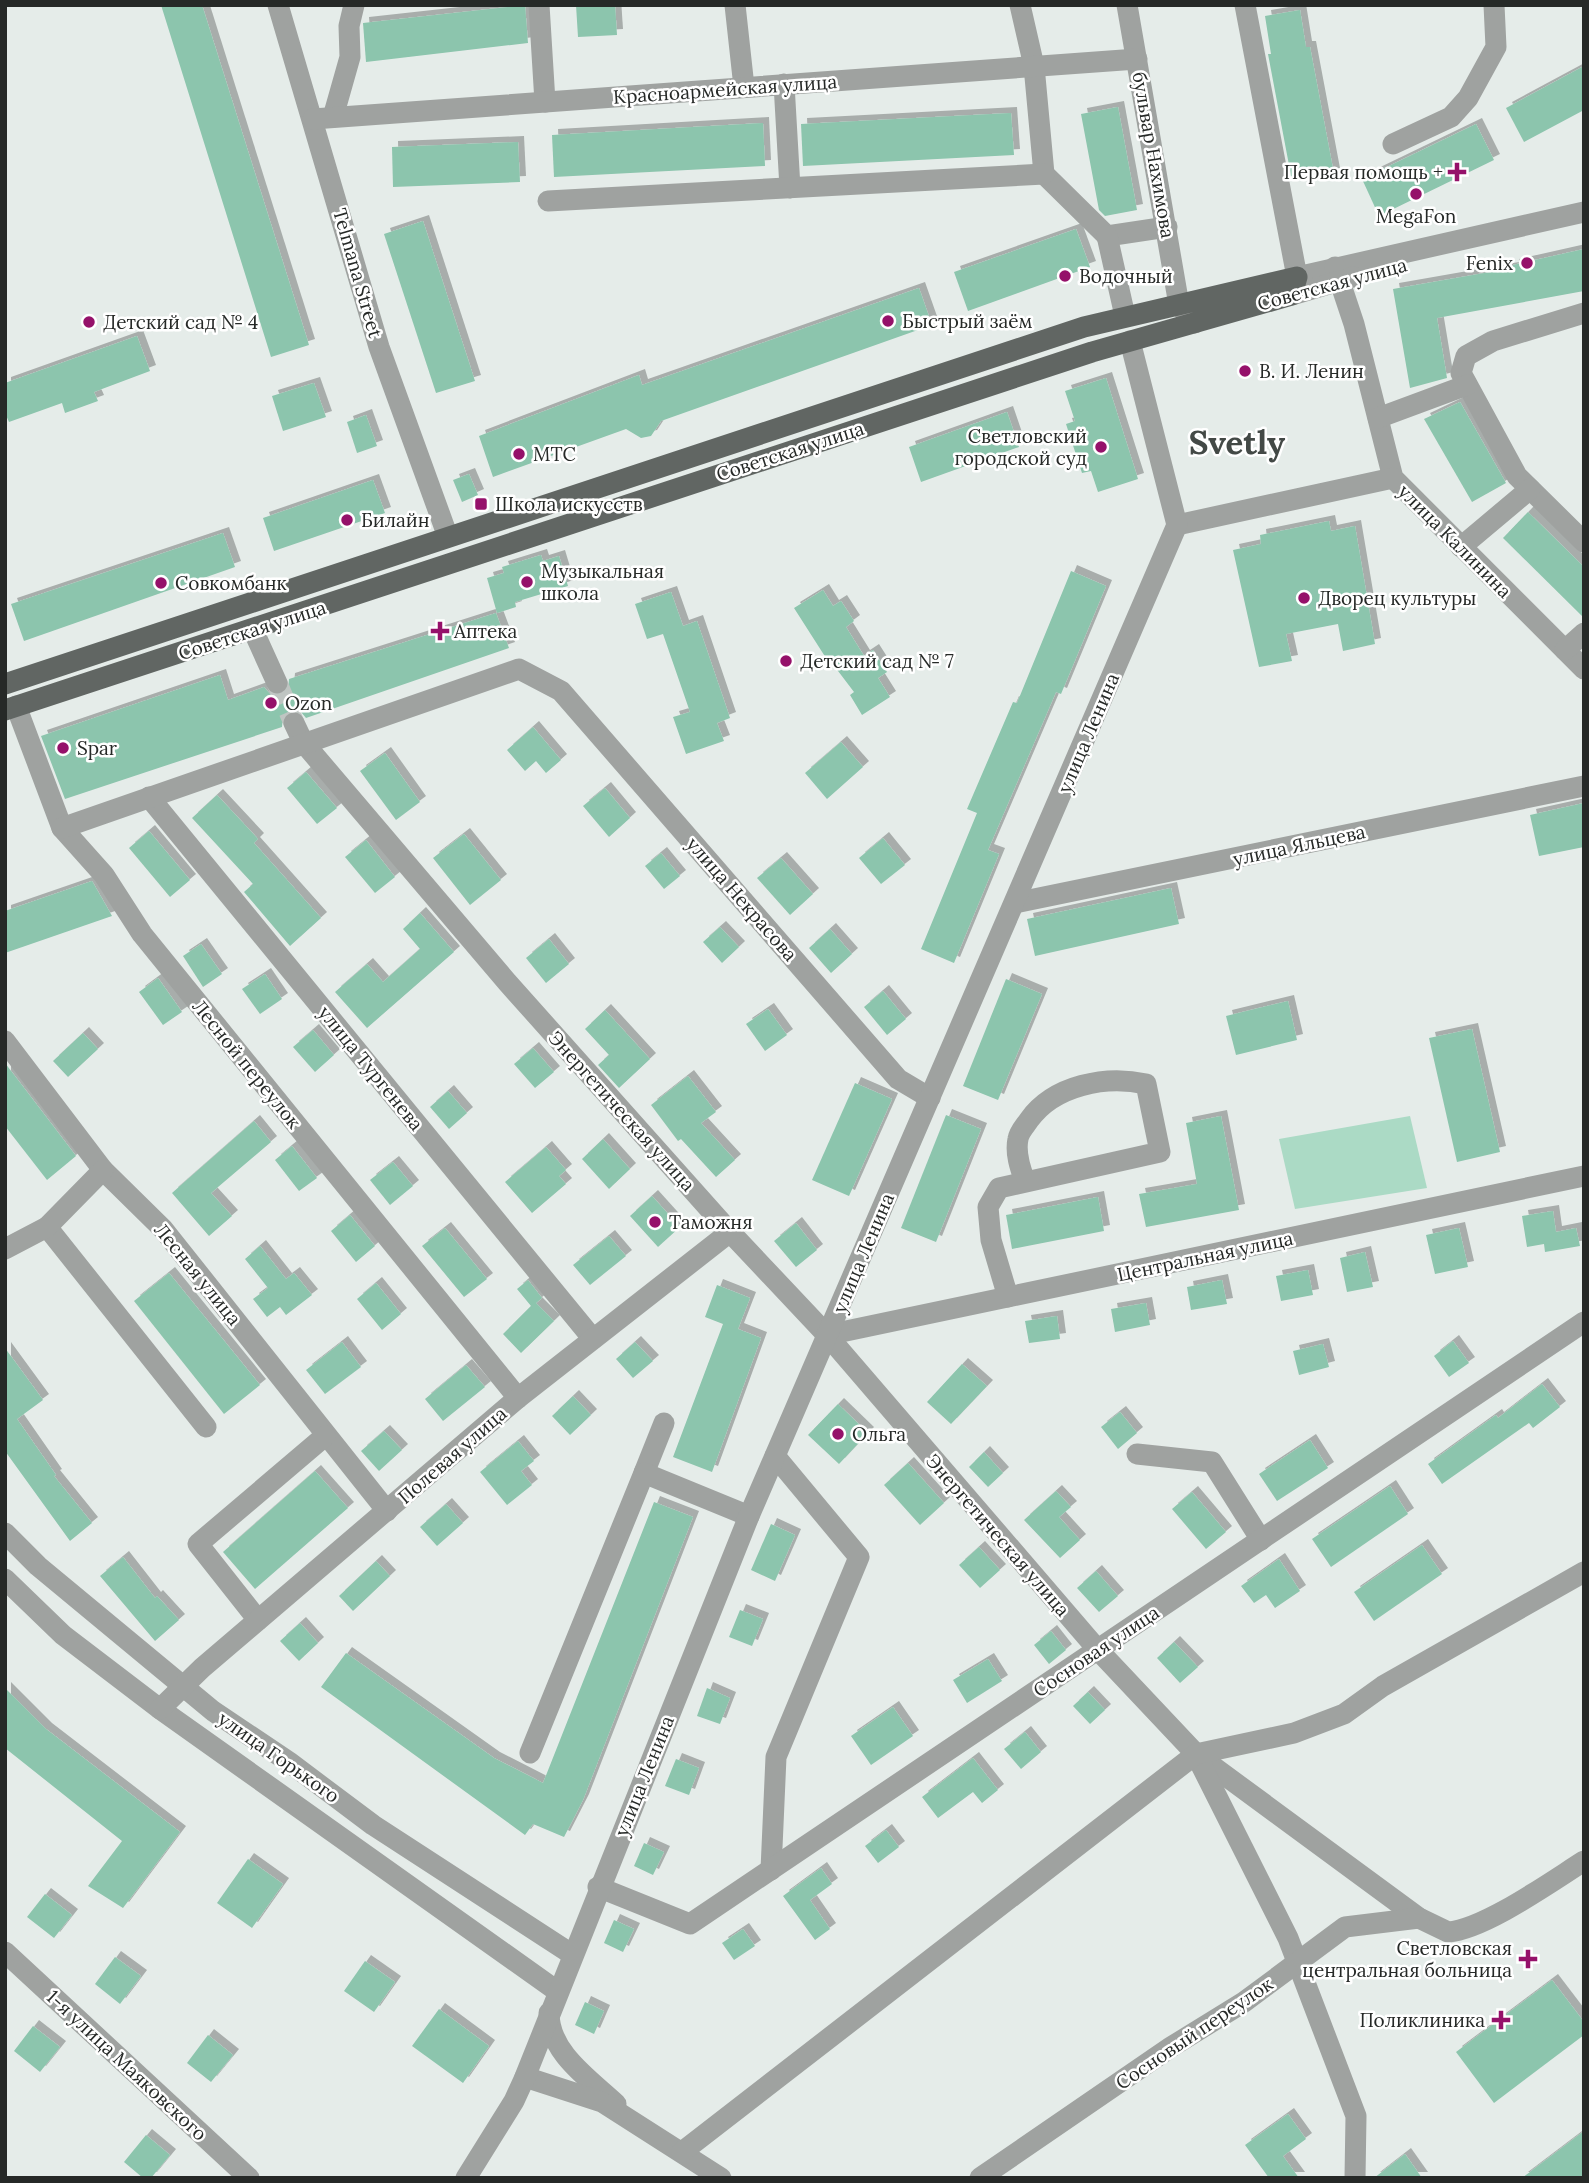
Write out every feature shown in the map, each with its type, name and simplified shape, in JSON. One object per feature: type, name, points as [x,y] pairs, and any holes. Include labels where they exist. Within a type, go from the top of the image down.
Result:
[{"type":"main road","name":"Советская улица","points":[[5,684],[1084,327],[1179,305],[1295,286]]},
{"type":"main road","name":"Советская улица","points":[[11,708],[253,631],[1093,352],[1195,323],[1295,286]]},
{"type":"main road","points":[[1125,316],[1130,341]]},
{"type":"street","name":"Telmana Street","points":[[278,5],[323,118],[379,347],[448,537]]},
{"type":"street","points":[[323,118],[350,57],[349,26],[354,5]]},
{"type":"street","points":[[539,5],[545,102]]},
{"type":"street","points":[[735,5],[744,88]]},
{"type":"street","points":[[1020,5],[1034,66],[1044,174],[1107,236],[1125,316]]},
{"type":"street","name":"бульвар Нахимова","points":[[1127,5],[1179,305]]},
{"type":"street","points":[[1245,5],[1295,286]]},
{"type":"street","points":[[1393,144],[1451,117],[1468,98],[1496,47],[1493,5]]},
{"type":"street","name":"Красноармейская улица","points":[[323,118],[1137,59]]},
{"type":"street","points":[[784,85],[790,188]]},
{"type":"street","points":[[548,201],[1044,174]]},
{"type":"street","name":"Советская улица","points":[[1295,286],[1584,212]]},
{"type":"street","name":"Советская улица","points":[[1337,274],[1584,223]]},
{"type":"street","points":[[1107,236],[1167,227]]},
{"type":"street","name":"улица Калинина","points":[[1337,274],[1393,478],[1584,669]]},
{"type":"street","points":[[1179,305],[1195,323]]},
{"type":"street","points":[[1584,313],[1493,341],[1466,356],[1461,373],[1517,476],[1584,542]]},
{"type":"street","points":[[1130,341],[1177,525],[1393,478]]},
{"type":"street","points":[[1378,418],[1467,385]]},
{"type":"street","points":[[1461,547],[1530,489]]},
{"type":"street","name":"улица Ленина","points":[[466,2178],[514,2101],[525,2077],[598,1887],[749,1516],[1177,525]]},
{"type":"street","points":[[253,631],[277,683]]},
{"type":"street","points":[[1565,650],[1584,633]]},
{"type":"street","name":"улица Некрасова","points":[[298,732],[519,669],[561,691],[898,1079],[930,1098]]},
{"type":"street","name":"Лесной переулок","points":[[11,708],[62,828],[104,875],[142,934],[518,1398]]},
{"type":"street","points":[[62,828],[149,797],[298,732]]},
{"type":"street","name":"Энергетическая улица","points":[[298,732],[508,982],[730,1232],[827,1335],[1098,1650]]},
{"type":"street","name":"улица Яльцева","points":[[1015,903],[1584,786]]},
{"type":"street","name":"улица Тургенева","points":[[149,797],[593,1339]]},
{"type":"street","name":"Лесная улица","points":[[5,1041],[103,1170],[163,1228],[387,1511]]},
{"type":"street","points":[[1008,1297],[991,1240],[988,1207],[999,1188],[1160,1152],[1146,1084],[1124,1079],[1067,1089],[1038,1107],[1017,1137],[1018,1161],[1025,1181]]},
{"type":"street","points":[[5,1249],[47,1227],[103,1170]]},
{"type":"street","name":"Центральная улица","points":[[827,1335],[1584,1177]]},
{"type":"street","points":[[47,1227],[206,1427]]},
{"type":"street","name":"Полевая улица","points":[[159,1709],[258,1620],[518,1398],[730,1232]]},
{"type":"street","name":"Сосновая улица","points":[[598,1887],[690,1924],[1584,1322]]},
{"type":"street","points":[[530,1753],[664,1423]]},
{"type":"street","points":[[258,1620],[198,1544],[325,1436]]},
{"type":"street","points":[[1137,1454],[1212,1462],[1261,1540]]},
{"type":"street","points":[[771,1870],[776,1757],[859,1557],[775,1456]]},
{"type":"street","points":[[644,1473],[749,1516]]},
{"type":"street","name":"улица Горького","points":[[5,1533],[37,1566],[181,1687],[373,1825],[573,1955]]},
{"type":"street","points":[[682,2151],[1196,1754],[1294,1733],[1343,1714],[1382,1686],[1584,1573]]},
{"type":"street","name":"улица Горького","points":[[5,1579],[62,1635],[159,1709],[557,1991]]},
{"type":"street","points":[[1098,1650],[1196,1754],[1419,1918],[1448,1932],[1457,1932],[1532,1894],[1584,1861]]},
{"type":"street","points":[[1196,1754],[1297,1962],[1356,2116],[1355,2178]]},
{"type":"street","name":"Сосновый переулок","points":[[980,2178],[1171,2047],[1244,2002],[1345,1927],[1419,1918]]},
{"type":"street","name":"1-я улица Маяковского","points":[[5,1952],[249,2178]]},
{"type":"street","points":[[549,2013],[549,2032],[562,2052],[638,2124]]},
{"type":"street","points":[[525,2077],[602,2102],[721,2178]]},
{"type":"green space","points":[[1410,1116],[1427,1188],[1295,1209],[1279,1139]]},
{"type":"building","points":[[161,5],[202,5],[309,345],[271,357]]},
{"type":"building","points":[[525,5],[528,43],[366,62],[363,23]]},
{"type":"building","points":[[576,5],[615,5],[617,35],[578,37]]},
{"type":"building","points":[[1300,10],[1306,47],[1310,47],[1334,174],[1292,181],[1268,54],[1271,54],[1265,16]]},
{"type":"building","points":[[1584,66],[1584,110],[1524,142],[1506,108]]},
{"type":"building","points":[[1118,107],[1137,210],[1105,216],[1099,210],[1081,114]]},
{"type":"building","points":[[1011,113],[1014,155],[803,166],[801,124]]},
{"type":"building","points":[[763,123],[765,166],[554,177],[552,135]]},
{"type":"building","points":[[1476,124],[1494,160],[1379,216],[1362,179]]},
{"type":"building","points":[[518,142],[520,182],[393,187],[392,147]]},
{"type":"building","points":[[423,221],[475,381],[436,393],[384,234]]},
{"type":"building","points":[[1076,229],[1090,267],[968,311],[954,272]]},
{"type":"building","points":[[1584,249],[1584,291],[1437,318],[1447,378],[1410,388],[1393,289],[1513,268],[1513,265]]},
{"type":"building","points":[[919,288],[932,325],[661,421],[651,436],[641,438],[626,429],[493,477],[479,436],[639,375],[642,385]]},
{"type":"building","points":[[137,336],[150,371],[94,392],[98,401],[65,413],[62,403],[9,422],[5,413],[5,383]]},
{"type":"building","name":"Светловский городской суд","points":[[1106,378],[1138,479],[1098,492],[1091,471],[1082,473],[1066,424],[1075,421],[1065,391]]},
{"type":"building","points":[[314,383],[326,417],[283,431],[272,396]]},
{"type":"building","points":[[1460,402],[1506,483],[1472,502],[1424,419]]},
{"type":"building","points":[[1007,412],[1019,447],[921,482],[909,447]]},
{"type":"building","points":[[366,415],[377,446],[357,453],[347,422]]},
{"type":"building","points":[[469,474],[478,495],[462,502],[453,480]]},
{"type":"building","points":[[373,480],[385,513],[274,551],[263,518]]},
{"type":"building","points":[[1528,512],[1584,567],[1584,618],[1503,538]]},
{"type":"building","name":"Дворец культуры","points":[[1329,521],[1331,531],[1355,526],[1375,644],[1343,651],[1338,624],[1286,634],[1292,661],[1259,667],[1233,550],[1261,544],[1260,535]]},
{"type":"building","points":[[223,533],[235,567],[24,641],[11,604]]},
{"type":"building","name":"Музыкальная школа","points":[[541,555],[543,561],[559,556],[568,586],[515,602],[516,607],[497,613],[487,578],[504,573],[502,567]]},
{"type":"building","points":[[1071,571],[1106,586],[1061,694],[1056,692],[988,850],[999,854],[954,963],[921,949],[977,813],[967,809],[1013,702],[1017,703]]},
{"type":"building","points":[[823,590],[833,606],[841,601],[854,621],[846,627],[864,656],[873,650],[887,672],[878,678],[890,697],[862,715],[850,695],[854,692],[835,667],[833,669],[794,608]]},
{"type":"building","points":[[671,592],[683,626],[697,621],[730,718],[717,723],[724,741],[686,754],[673,717],[690,712],[663,634],[647,639],[635,604]]},
{"type":"building","points":[[496,613],[509,648],[306,718],[301,712],[289,711],[283,716],[282,727],[65,799],[41,736],[220,675],[228,700],[264,687],[270,694],[282,695],[288,690],[289,679]]},
{"type":"building","points":[[533,727],[561,760],[546,773],[536,761],[525,771],[507,750]]},
{"type":"building","points":[[841,742],[863,767],[827,799],[805,773]]},
{"type":"building","points":[[385,753],[420,802],[396,820],[360,771]]},
{"type":"building","points":[[306,772],[337,808],[317,824],[287,788]]},
{"type":"building","points":[[605,788],[630,818],[609,837],[583,806]]},
{"type":"building","points":[[217,795],[258,839],[254,843],[321,918],[290,946],[244,892],[253,884],[192,818]]},
{"type":"building","points":[[1584,803],[1584,847],[1539,856],[1530,815]]},
{"type":"building","points":[[149,831],[190,880],[170,897],[129,848]]},
{"type":"building","points":[[464,834],[501,880],[470,905],[433,858]]},
{"type":"building","points":[[883,838],[905,865],[881,884],[859,858]]},
{"type":"building","points":[[366,840],[395,877],[375,893],[345,857]]},
{"type":"building","points":[[661,853],[680,876],[664,889],[645,866]]},
{"type":"building","points":[[781,858],[813,894],[790,915],[757,878]]},
{"type":"building","points":[[92,881],[112,916],[5,953],[5,911]]},
{"type":"building","points":[[1171,888],[1179,924],[1035,956],[1027,919]]},
{"type":"building","points":[[420,913],[454,952],[367,1028],[335,992],[367,964],[383,982],[420,949],[403,929]]},
{"type":"building","points":[[720,927],[739,947],[722,963],[703,942]]},
{"type":"building","points":[[830,929],[852,954],[831,973],[809,948]]},
{"type":"building","points":[[549,939],[569,964],[546,983],[526,958]]},
{"type":"building","points":[[201,944],[222,974],[203,987],[183,956]]},
{"type":"building","points":[[265,974],[282,999],[260,1014],[242,989]]},
{"type":"building","points":[[158,978],[182,1012],[163,1025],[139,992]]},
{"type":"building","points":[[1006,979],[1042,994],[998,1100],[963,1086]]},
{"type":"building","points":[[883,991],[906,1019],[887,1035],[864,1007]]},
{"type":"building","points":[[1288,1001],[1297,1040],[1236,1055],[1226,1016]]},
{"type":"building","points":[[768,1009],[787,1035],[765,1051],[746,1024]]},
{"type":"building","points":[[605,1010],[650,1059],[619,1088],[598,1065],[609,1055],[585,1029]]},
{"type":"building","points":[[1472,1029],[1500,1152],[1457,1162],[1429,1038]]},
{"type":"building","points":[[313,1030],[334,1055],[315,1072],[293,1047]]},
{"type":"building","points":[[83,1033],[98,1049],[68,1077],[53,1061]]},
{"type":"building","points":[[533,1048],[554,1072],[535,1088],[514,1064]]},
{"type":"building","points":[[5,1063],[76,1156],[47,1180],[5,1126]]},
{"type":"building","points":[[688,1076],[716,1112],[701,1123],[735,1160],[716,1177],[681,1139],[678,1141],[651,1105]]},
{"type":"building","points":[[855,1083],[892,1099],[849,1196],[812,1180]]},
{"type":"building","points":[[448,1091],[467,1113],[449,1129],[430,1107]]},
{"type":"building","points":[[946,1115],[981,1129],[936,1242],[901,1228]]},
{"type":"building","points":[[1221,1116],[1239,1210],[1146,1227],[1139,1194],[1197,1184],[1186,1123]]},
{"type":"building","points":[[254,1121],[271,1142],[211,1193],[232,1216],[209,1236],[172,1193]]},
{"type":"building","points":[[603,1139],[630,1169],[609,1189],[582,1159]]},
{"type":"building","points":[[292,1146],[317,1178],[299,1191],[275,1160]]},
{"type":"building","points":[[546,1147],[566,1170],[559,1176],[566,1184],[532,1213],[505,1182]]},
{"type":"building","points":[[393,1162],[413,1186],[390,1205],[370,1180]]},
{"type":"building","name":"Таможня","points":[[652,1196],[680,1227],[658,1247],[630,1216]]},
{"type":"building","points":[[1098,1197],[1104,1231],[1012,1249],[1006,1215]]},
{"type":"building","points":[[1553,1211],[1556,1232],[1576,1228],[1580,1246],[1545,1252],[1544,1244],[1527,1247],[1522,1216]]},
{"type":"building","points":[[350,1215],[375,1246],[356,1262],[331,1231]]},
{"type":"building","points":[[796,1223],[817,1250],[796,1267],[774,1241]]},
{"type":"building","points":[[445,1228],[487,1279],[464,1297],[422,1246]]},
{"type":"building","points":[[1459,1228],[1468,1267],[1435,1274],[1426,1235]]},
{"type":"building","points":[[609,1236],[626,1256],[590,1285],[573,1265]]},
{"type":"building","points":[[260,1246],[286,1279],[294,1273],[312,1295],[286,1315],[280,1307],[267,1317],[253,1299],[268,1288],[245,1259]]},
{"type":"building","points":[[1365,1252],[1373,1287],[1347,1292],[1340,1258]]},
{"type":"building","points":[[1308,1270],[1313,1295],[1281,1301],[1276,1276]]},
{"type":"building","points":[[169,1273],[260,1385],[224,1414],[134,1301]]},
{"type":"building","points":[[528,1280],[542,1298],[536,1303],[554,1321],[521,1353],[503,1334],[531,1306],[517,1289]]},
{"type":"building","points":[[1222,1280],[1227,1304],[1191,1310],[1187,1287]]},
{"type":"building","points":[[376,1283],[401,1314],[382,1330],[357,1299]]},
{"type":"building","points":[[717,1285],[750,1298],[738,1329],[761,1338],[712,1472],[673,1457],[723,1324],[705,1317]]},
{"type":"building","points":[[1146,1303],[1150,1325],[1115,1332],[1111,1309]]},
{"type":"building","points":[[1057,1316],[1060,1339],[1029,1343],[1025,1321]]},
{"type":"building","points":[[1453,1341],[1469,1363],[1449,1377],[1434,1356]]},
{"type":"building","points":[[342,1342],[361,1367],[325,1394],[306,1370]]},
{"type":"building","points":[[635,1342],[653,1361],[633,1378],[616,1359]]},
{"type":"building","points":[[1323,1344],[1329,1367],[1299,1375],[1293,1351]]},
{"type":"building","points":[[5,1348],[43,1400],[17,1419],[56,1475],[54,1476],[92,1523],[70,1541],[5,1451]]},
{"type":"building","points":[[962,1364],[987,1386],[951,1424],[927,1402]]},
{"type":"building","points":[[466,1365],[485,1387],[443,1421],[425,1399]]},
{"type":"building","points":[[1542,1384],[1560,1407],[1533,1428],[1529,1423],[1442,1484],[1428,1464],[1496,1415],[1498,1418]]},
{"type":"building","points":[[573,1396],[591,1415],[570,1435],[552,1416]]},
{"type":"building","name":"Ольга","points":[[838,1404],[868,1433],[839,1464],[808,1435]]},
{"type":"building","points":[[1120,1412],[1137,1433],[1118,1449],[1101,1427]]},
{"type":"building","points":[[384,1431],[402,1450],[379,1471],[361,1451]]},
{"type":"building","points":[[1310,1440],[1328,1468],[1277,1501],[1259,1474]]},
{"type":"building","points":[[518,1441],[534,1461],[521,1471],[532,1485],[507,1505],[480,1472]]},
{"type":"building","points":[[984,1452],[1003,1473],[988,1487],[969,1467]]},
{"type":"building","points":[[908,1463],[944,1503],[920,1525],[884,1485]]},
{"type":"building","points":[[315,1471],[348,1508],[255,1589],[223,1552]]},
{"type":"building","points":[[1390,1486],[1408,1514],[1331,1567],[1312,1539]]},
{"type":"building","points":[[1056,1491],[1071,1507],[1059,1517],[1080,1540],[1060,1558],[1024,1520]]},
{"type":"building","points":[[1192,1492],[1226,1532],[1206,1549],[1172,1509]]},
{"type":"building","points":[[654,1502],[693,1517],[583,1800],[564,1837],[533,1824],[525,1835],[321,1687],[346,1653],[494,1758],[543,1783]]},
{"type":"building","points":[[446,1504],[463,1523],[437,1546],[420,1527]]},
{"type":"building","points":[[771,1524],[795,1535],[775,1581],[751,1570]]},
{"type":"building","points":[[1422,1545],[1442,1574],[1374,1621],[1354,1592]]},
{"type":"building","points":[[979,1547],[1000,1570],[980,1588],[959,1565]]},
{"type":"building","points":[[123,1557],[155,1598],[157,1596],[179,1620],[155,1641],[100,1576]]},
{"type":"building","points":[[1279,1559],[1300,1591],[1275,1608],[1266,1595],[1254,1603],[1241,1586]]},
{"type":"building","points":[[376,1561],[390,1576],[353,1611],[339,1596]]},
{"type":"building","points":[[1096,1571],[1118,1596],[1099,1612],[1077,1588]]},
{"type":"building","points":[[740,1610],[763,1619],[752,1646],[729,1637]]},
{"type":"building","points":[[300,1623],[318,1643],[299,1661],[280,1641]]},
{"type":"building","points":[[1051,1631],[1066,1650],[1049,1664],[1034,1645]]},
{"type":"building","points":[[1174,1642],[1198,1667],[1180,1683],[1157,1658]]},
{"type":"building","points":[[988,1659],[1002,1681],[967,1703],[953,1680]]},
{"type":"building","points":[[5,1688],[46,1729],[180,1832],[123,1908],[88,1886],[122,1841],[5,1748]]},
{"type":"building","points":[[707,1688],[730,1698],[720,1724],[697,1716]]},
{"type":"building","points":[[1088,1692],[1105,1710],[1090,1724],[1073,1706]]},
{"type":"building","points":[[893,1707],[913,1736],[871,1765],[851,1736]]},
{"type":"building","points":[[1025,1732],[1041,1752],[1021,1769],[1004,1749]]},
{"type":"building","points":[[973,1758],[998,1790],[982,1803],[973,1792],[938,1818],[922,1797]]},
{"type":"building","points":[[676,1759],[699,1768],[689,1795],[665,1786]]},
{"type":"building","points":[[886,1830],[899,1847],[878,1863],[865,1846]]},
{"type":"building","points":[[644,1843],[664,1852],[653,1875],[634,1866]]},
{"type":"building","points":[[248,1859],[283,1884],[252,1928],[217,1903]]},
{"type":"building","points":[[821,1868],[832,1884],[810,1900],[830,1929],[815,1940],[783,1896]]},
{"type":"building","points":[[45,1894],[72,1915],[54,1938],[27,1917]]},
{"type":"building","points":[[614,1920],[634,1929],[623,1952],[604,1943]]},
{"type":"building","points":[[743,1929],[755,1946],[734,1960],[722,1943]]},
{"type":"building","points":[[115,1957],[141,1976],[120,2004],[95,1984]]},
{"type":"building","points":[[365,1961],[395,1982],[374,2012],[344,1991]]},
{"type":"building","points":[[1552,1980],[1584,2022],[1584,2035],[1494,2103],[1456,2052]]},
{"type":"building","points":[[585,2002],[604,2011],[594,2034],[575,2025]]},
{"type":"building","points":[[439,2009],[489,2046],[463,2083],[412,2046]]},
{"type":"building","points":[[33,2026],[60,2047],[40,2072],[14,2051]]},
{"type":"building","points":[[208,2035],[233,2055],[211,2082],[187,2063]]},
{"type":"building","points":[[1288,2114],[1306,2139],[1283,2156],[1299,2178],[1269,2178],[1245,2145]]},
{"type":"building","points":[[1584,2131],[1584,2178],[1522,2178]]},
{"type":"building","points":[[146,2135],[170,2155],[151,2178],[143,2178],[124,2162]]},
{"type":"building","points":[[1405,2154],[1422,2178],[1374,2178]]},
{"type":"tunnel","points":[[277,683],[294,723]]},
{"type":"place","name":"Первая помощь +","points":[[1457,172]]},
{"type":"place","name":"MegaFon","points":[[1416,194]]},
{"type":"place","name":"Fenix","points":[[1527,263]]},
{"type":"place","name":"Водочный","points":[[1065,276]]},
{"type":"place","name":"Быстрый заём","points":[[888,321]]},
{"type":"place","name":"Детский сад № 4","points":[[89,322]]},
{"type":"place","name":"В. И. Ленин","points":[[1245,371]]},
{"type":"place","name":"Светловский городской суд","points":[[1101,447]]},
{"type":"place","name":"МТС","points":[[519,454]]},
{"type":"place","name":"Школа искусств","points":[[481,504]]},
{"type":"place","name":"Билайн","points":[[347,520]]},
{"type":"place","name":"Музыкальная школа","points":[[527,582]]},
{"type":"place","name":"Совкомбанк","points":[[161,583]]},
{"type":"place","name":"Дворец культуры","points":[[1304,598]]},
{"type":"place","name":"Аптека","points":[[440,631]]},
{"type":"place","name":"Детский сад № 7","points":[[786,661]]},
{"type":"place","name":"Ozon","points":[[271,703]]},
{"type":"place","name":"Spar","points":[[63,748]]},
{"type":"place","name":"Таможня","points":[[655,1222]]},
{"type":"place","name":"Ольга","points":[[838,1434]]},
{"type":"place","name":"Светловская центральная больница","points":[[1528,1959]]},
{"type":"place","name":"Поликлиника","points":[[1501,2020]]},
{"type":"district","name":"Svetly","points":[[1237,442]]}]
